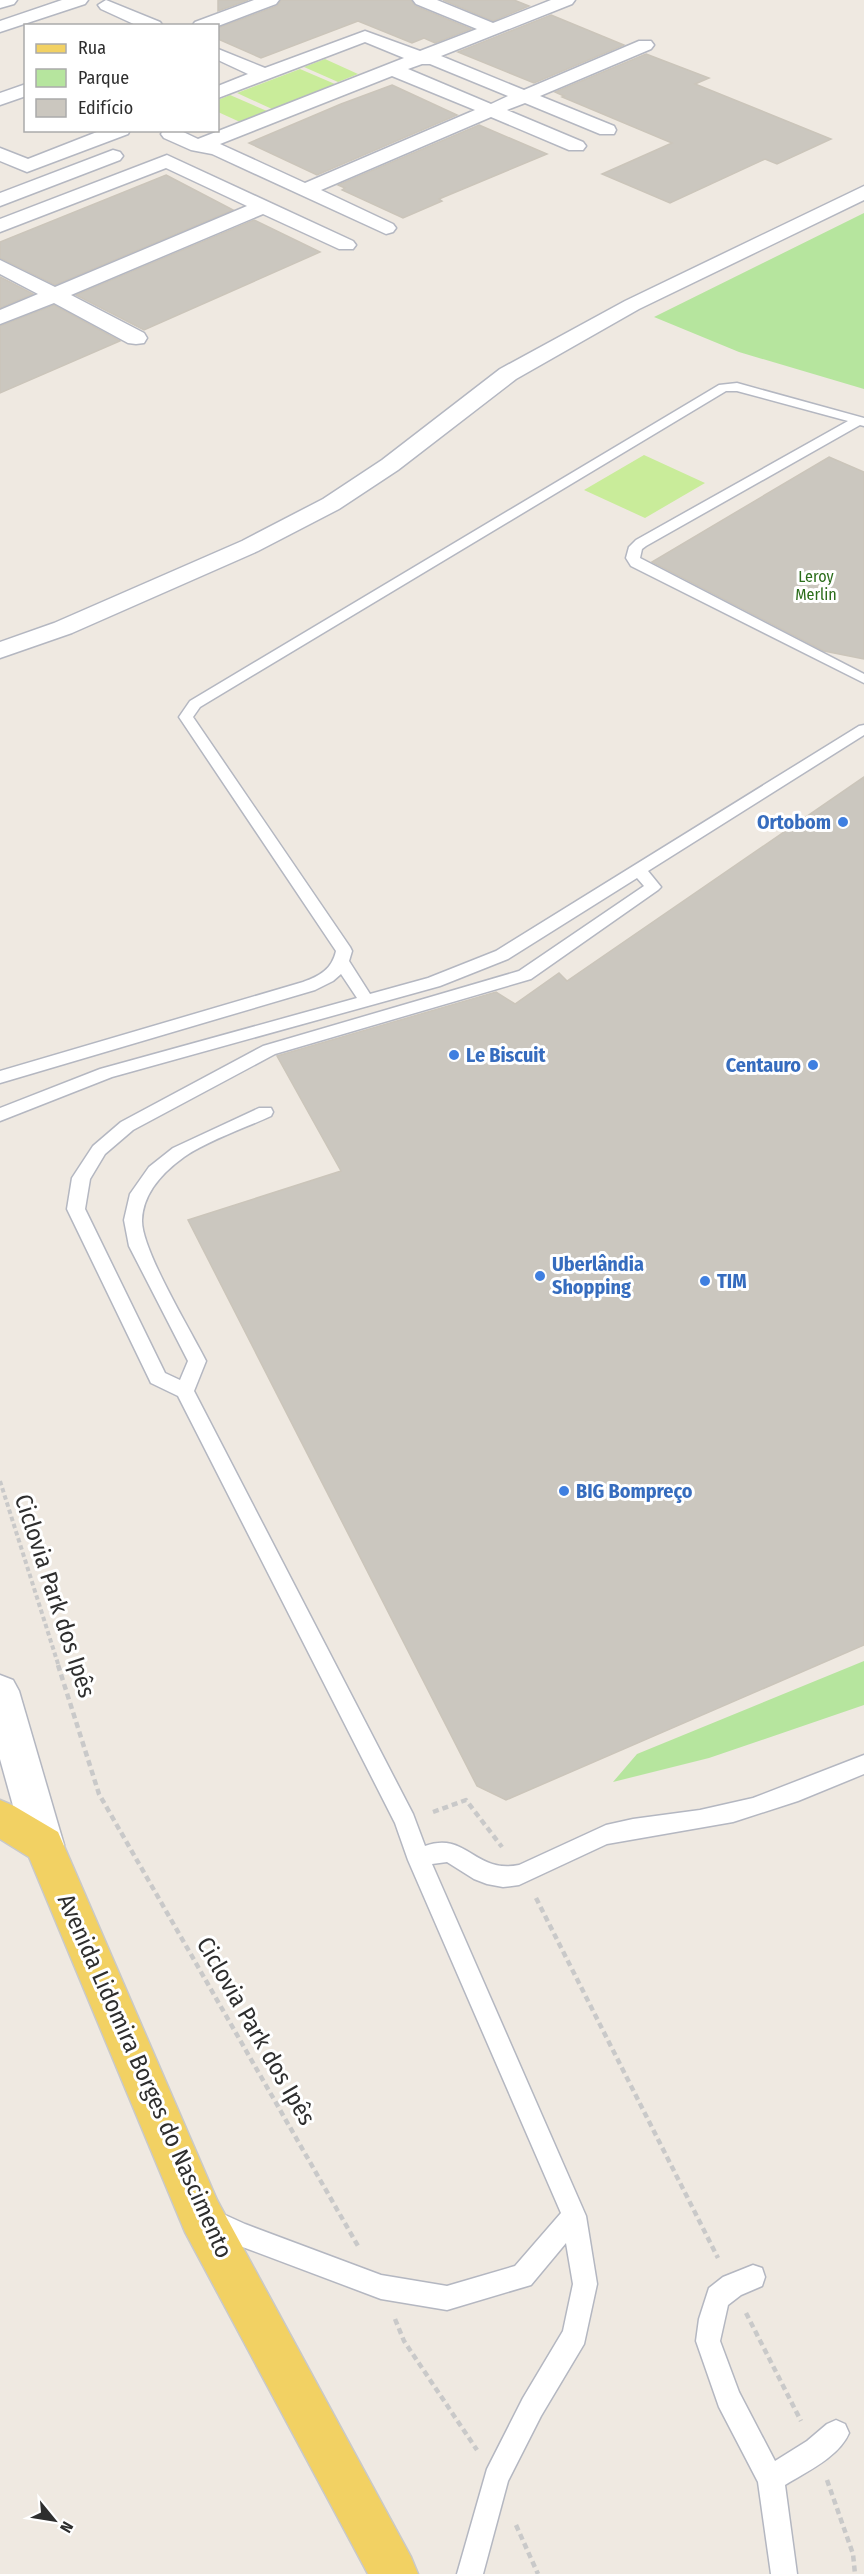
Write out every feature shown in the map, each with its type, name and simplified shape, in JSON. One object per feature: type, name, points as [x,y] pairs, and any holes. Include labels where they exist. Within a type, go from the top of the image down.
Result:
[{"type":"main road","points":[[0,1818],[44,1845]]},
{"type":"main road","name":"Avenida Lidomira Borges do Nascimento","points":[[44,1845],[201,2216],[394,2574]]},
{"type":"street","points":[[0,3],[8,0]]},
{"type":"street","points":[[0,27],[79,0]]},
{"type":"street","points":[[205,24],[245,3],[270,0]]},
{"type":"street","points":[[422,0],[493,29]]},
{"type":"street","points":[[198,146],[565,0]]},
{"type":"street","points":[[107,5],[150,24]]},
{"type":"street","points":[[220,90],[365,36],[421,58],[433,59],[607,130]]},
{"type":"street","points":[[304,190],[645,45]]},
{"type":"street","points":[[219,54],[263,74]]},
{"type":"street","points":[[392,69],[576,146]]},
{"type":"street","points":[[0,99],[24,91]]},
{"type":"street","points":[[0,154],[27,166],[116,132]]},
{"type":"street","points":[[163,135],[198,146],[217,149],[386,228]]},
{"type":"street","points":[[0,200],[130,150]]},
{"type":"street","points":[[0,226],[167,161],[346,245]]},
{"type":"street","points":[[0,650],[63,628],[250,546],[331,504],[390,465],[508,374],[632,305],[864,192]]},
{"type":"street","points":[[0,318],[264,206]]},
{"type":"street","points":[[0,266],[136,338]]},
{"type":"street","name":"Avenida Lidomira Borges do Nascimento","points":[[0,1691],[44,1845]]},
{"type":"lane","points":[[0,1077],[324,981],[342,962],[344,951],[186,717],[195,704],[723,388],[737,387],[861,422]]},
{"type":"lane","points":[[861,422],[641,543],[636,548],[633,558],[636,563],[864,679]]},
{"type":"lane","points":[[0,1115],[106,1073],[434,982],[502,955],[864,729]]},
{"type":"lane","points":[[470,2574],[496,2478],[532,2407],[575,2335],[585,2284],[574,2216],[419,1860],[405,1821],[185,1391],[158,1378],[76,1209],[81,1178],[99,1150],[127,1126],[269,1050],[525,975],[653,887],[639,870]]},
{"type":"lane","points":[[342,962],[366,1000]]},
{"type":"lane","points":[[185,1391],[197,1361],[138,1246],[133,1220],[139,1194],[155,1171],[179,1152],[265,1112]]},
{"type":"lane","points":[[419,1860],[428,1854],[451,1853],[462,1857],[481,1872],[510,1878],[524,1875],[605,1836],[651,1824],[712,1818],[741,1811],[806,1789],[864,1764]]},
{"type":"lane","points":[[201,2216],[240,2234],[381,2287],[447,2298],[522,2276],[574,2216]]},
{"type":"lane","points":[[743,2281],[718,2297],[711,2319],[708,2341],[715,2367],[728,2398],[771,2479],[784,2574]]},
{"type":"lane","points":[[771,2479],[816,2450],[836,2433]]},
{"type":"path","name":"Ciclovia Park dos Ipês","points":[[0,1480],[99,1794],[381,2287],[404,2341],[496,2478],[537,2574]]},
{"type":"path","points":[[405,1821],[466,1800],[524,1875],[743,2281],[816,2450],[853,2554],[855,2574]]},
{"type":"green space","points":[[325,59],[358,74],[338,82],[304,67]]},
{"type":"green space","points":[[300,69],[335,84],[272,109],[237,93]]},
{"type":"green space","points":[[230,95],[267,111],[240,122],[219,112],[219,100]]},
{"type":"green space","points":[[864,213],[864,389],[739,352],[654,317]]},
{"type":"green space","points":[[644,455],[705,483],[645,518],[584,490]]},
{"type":"green space","points":[[864,1661],[864,1705],[709,1758],[613,1782],[637,1754]]},
{"type":"building","points":[[218,0],[248,0],[218,11]]},
{"type":"building","points":[[281,0],[411,0],[415,6],[471,29],[435,43],[424,38],[412,43],[358,21],[261,58],[219,39],[219,28],[277,6]]},
{"type":"building","points":[[443,0],[514,0],[529,6],[493,21]]},
{"type":"building","points":[[551,15],[624,45],[534,83],[458,52]]},
{"type":"building","points":[[646,54],[709,78],[695,84],[831,139],[777,164],[765,159],[670,203],[602,174],[672,143],[555,92]]},
{"type":"building","points":[[392,85],[457,115],[317,175],[249,143],[341,104]]},
{"type":"building","points":[[479,125],[547,154],[439,199],[442,201],[403,218],[342,190],[345,188],[338,185]]},
{"type":"building","points":[[166,175],[233,210],[55,285],[0,258],[0,242]]},
{"type":"building","points":[[254,220],[320,252],[144,330],[76,295]]},
{"type":"building","points":[[0,277],[33,294],[0,308]]},
{"type":"building","points":[[54,305],[120,341],[0,393],[0,326]]},
{"type":"building","points":[[829,457],[864,472],[864,659],[824,651],[652,562]]},
{"type":"building","name":"Uberlândia Shopping","points":[[864,777],[864,1645],[506,1800],[477,1786],[188,1220],[341,1171],[277,1056],[496,992],[515,1004],[559,973],[567,981]]},
{"type":"place","name":"Ortobom","points":[[843,822]]},
{"type":"place","name":"Le Biscuit","points":[[454,1055]]},
{"type":"place","name":"Centauro","points":[[813,1065]]},
{"type":"place","name":"Uberlândia Shopping","points":[[540,1276]]},
{"type":"place","name":"TIM","points":[[705,1281]]},
{"type":"place","name":"BIG Bompreço","points":[[564,1491]]},
{"type":"park label","name":"Leroy Merlin","points":[[816,585]]}]
